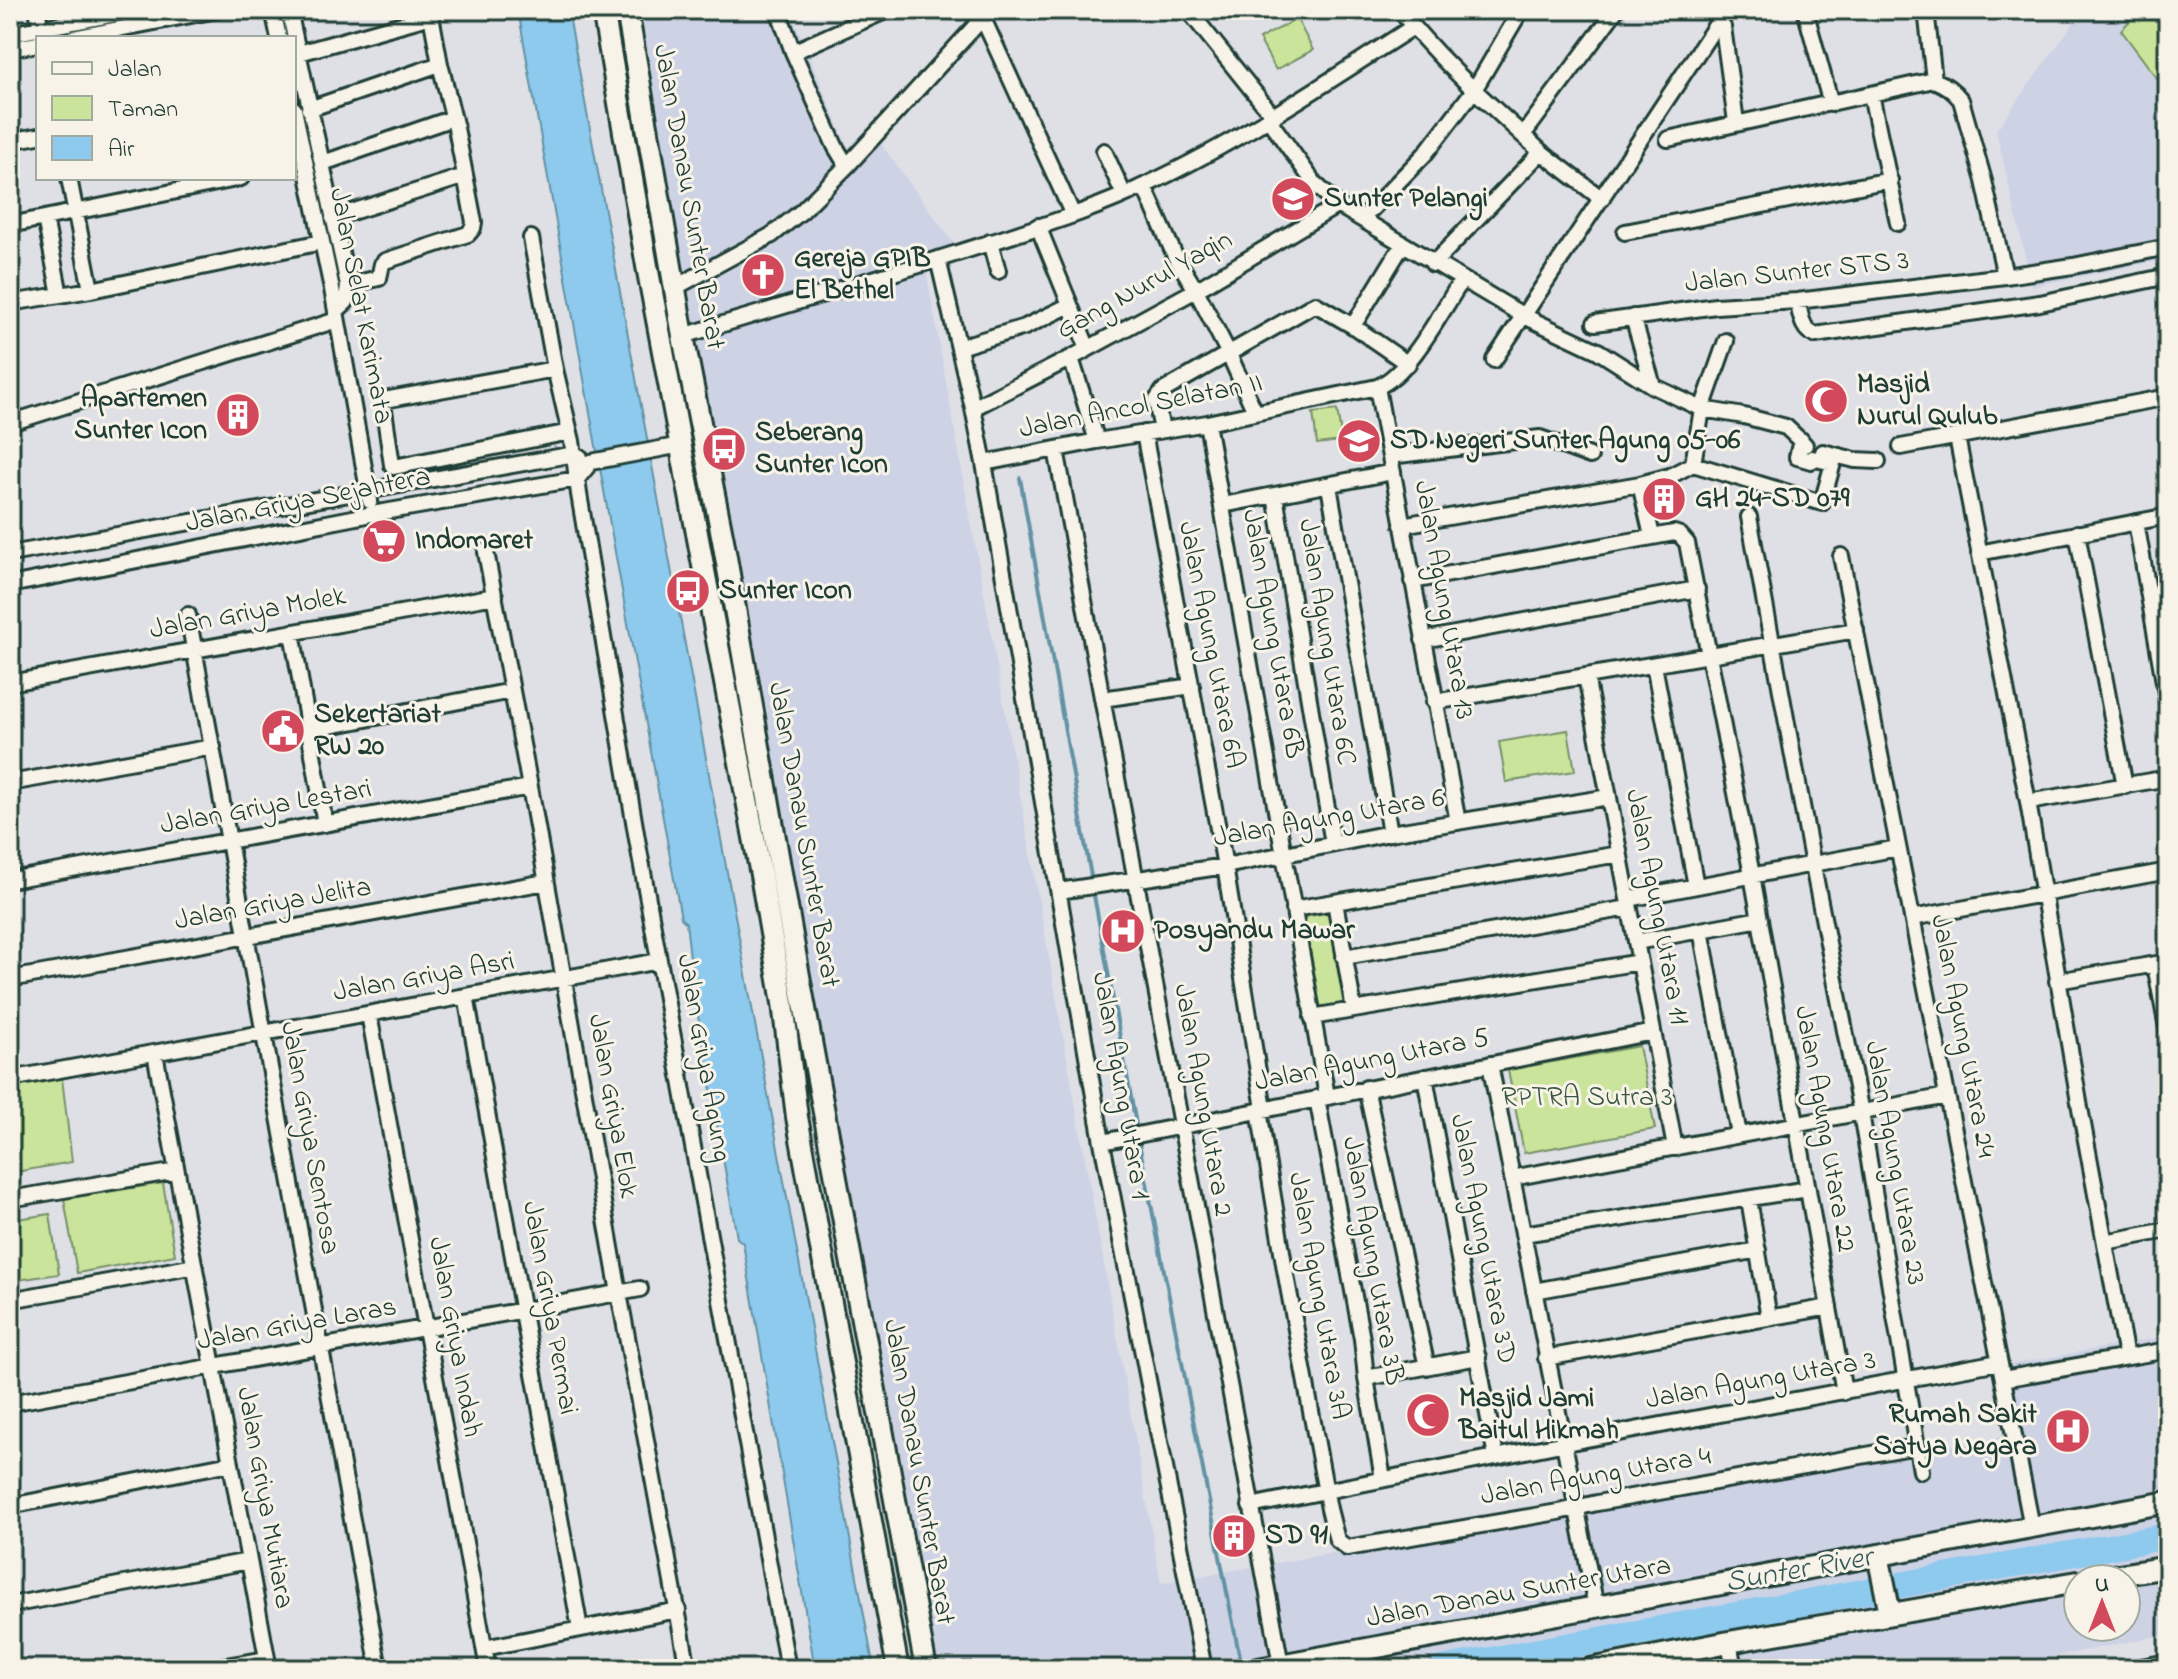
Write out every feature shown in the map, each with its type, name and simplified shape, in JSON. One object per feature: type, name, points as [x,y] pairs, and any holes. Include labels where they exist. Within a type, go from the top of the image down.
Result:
[{"type":"main road","points":[[604,16],[628,14]]},
{"type":"main road","name":"Jalan Danau Sunter Barat","points":[[628,14],[683,336],[723,540],[797,1117],[898,1669]]},
{"type":"main road","name":"Jalan Danau Sunter Barat","points":[[604,16],[670,447],[755,786],[871,1369],[926,1669]]},
{"type":"main road","points":[[843,1375],[871,1369]]},
{"type":"main road","name":"Jalan Danau Sunter Utara","points":[[1266,1667],[1596,1607],[1879,1561],[2032,1527],[2168,1502]]},
{"type":"main road","points":[[1879,1561],[1889,1609]]},
{"type":"main road","points":[[2142,1571],[2168,1567]]},
{"type":"main road","points":[[1590,1669],[1889,1609],[2062,1584]]},
{"type":"street","points":[[37,10],[42,33]]},
{"type":"street","points":[[10,34],[42,33],[136,10]]},
{"type":"street","points":[[82,36],[217,10]]},
{"type":"street","points":[[289,10],[295,36]]},
{"type":"street","points":[[778,10],[793,52],[847,166]]},
{"type":"street","points":[[793,52],[887,10]]},
{"type":"street","points":[[1400,10],[1474,90],[1541,152],[1602,199]]},
{"type":"street","points":[[1362,219],[1425,154],[1474,90],[1521,10]]},
{"type":"street","points":[[1523,135],[1616,10]]},
{"type":"street","points":[[1494,360],[1726,10]]},
{"type":"street","points":[[1805,10],[1831,104]]},
{"type":"street","points":[[1926,10],[1934,80]]},
{"type":"street","points":[[676,287],[772,235],[802,211],[847,166],[984,12],[1073,215]]},
{"type":"street","points":[[1195,12],[1315,184],[1338,205],[1433,264],[1524,316],[1598,351],[1653,386],[1702,409],[1786,427],[1808,448],[1855,460],[1878,461]]},
{"type":"street","points":[[271,13],[278,36]]},
{"type":"street","points":[[299,53],[431,13],[473,228],[468,234],[385,261],[379,278],[348,285]]},
{"type":"street","points":[[683,336],[938,259],[1124,195],[1209,154],[1271,118],[1413,27]]},
{"type":"street","points":[[1723,27],[1736,122]]},
{"type":"street","points":[[10,423],[336,316],[346,302],[348,285],[323,163],[301,109],[296,40]]},
{"type":"street","points":[[10,49],[36,44]]},
{"type":"street","points":[[301,109],[440,64]]},
{"type":"street","points":[[1668,139],[1934,80],[1953,90],[1961,100],[1984,181],[2005,276]]},
{"type":"street","name":"Jalan Sunter STS 3","points":[[1871,94],[1898,223]]},
{"type":"street","name":"Jalan Selat Karimata","points":[[301,109],[372,514]]},
{"type":"street","points":[[323,163],[453,118]]},
{"type":"street","points":[[10,141],[36,136]]},
{"type":"street","points":[[1104,151],[1124,195]]},
{"type":"street","points":[[1433,264],[1541,152]]},
{"type":"street","points":[[333,218],[465,176]]},
{"type":"street","points":[[69,180],[91,290]]},
{"type":"street","points":[[10,225],[231,180]]},
{"type":"street","points":[[1625,232],[1890,180]]},
{"type":"street","points":[[1144,186],[1175,256],[1228,352],[1255,412]]},
{"type":"street","name":"Gang Nurul Yaqin","points":[[973,408],[1196,290],[1338,205]]},
{"type":"street","points":[[45,218],[60,295]]},
{"type":"street","points":[[1038,226],[1088,349]]},
{"type":"street","points":[[531,238],[555,369],[575,454],[594,462]]},
{"type":"street","points":[[10,303],[91,290],[322,242]]},
{"type":"street","points":[[990,242],[998,271]]},
{"type":"street","points":[[1353,326],[1403,244]]},
{"type":"street","name":"Jalan Sunter STS 3","points":[[1595,323],[1716,306],[1797,301],[2037,272],[2168,247]]},
{"type":"street","name":"Jalan Ancol Selatan II","points":[[938,259],[984,463],[1207,423],[1377,387],[1387,383],[1408,364],[1462,280]]},
{"type":"street","points":[[1797,301],[1804,326],[1815,335],[2040,303],[2168,276]]},
{"type":"street","points":[[1162,430],[1156,401],[1158,395],[1315,304],[1408,364]]},
{"type":"street","points":[[959,347],[1025,327],[1070,305]]},
{"type":"street","points":[[1633,317],[1653,386]]},
{"type":"street","points":[[1693,464],[1702,409],[1726,341]]},
{"type":"street","points":[[1071,358],[1097,441]]},
{"type":"street","points":[[555,369],[384,401],[392,465],[570,432]]},
{"type":"street","name":"Jalan Agung Utara 13","points":[[1377,387],[1458,822]]},
{"type":"street","points":[[1901,447],[2168,397]]},
{"type":"street","name":"Jalan Agung Utara 6B","points":[[1207,423],[1312,1017]]},
{"type":"street","name":"Jalan Agung Utara 6A","points":[[1144,433],[1225,866],[1261,1109]]},
{"type":"street","points":[[1957,437],[2028,802],[2057,981],[2126,1357]]},
{"type":"street","points":[[1390,456],[1540,438],[1590,456]]},
{"type":"street","points":[[1402,525],[1640,484],[1670,476],[1693,464],[1822,503],[1833,463],[1797,457],[1801,440]]},
{"type":"street","points":[[577,479],[594,462],[670,447]]},
{"type":"street","name":"Jalan Agung Utara 2","points":[[1056,449],[1250,1506],[1266,1667]]},
{"type":"street","name":"Jalan Griya Sejahtera","points":[[10,554],[575,454]]},
{"type":"street","name":"Jalan Griya Agung","points":[[575,454],[637,839],[788,1669]]},
{"type":"street","name":"Jalan Agung Utara 1","points":[[984,463],[1066,890],[1102,1142],[1204,1669]]},
{"type":"street","points":[[1223,505],[1393,472]]},
{"type":"street","name":"Jalan Griya Sejahtera","points":[[10,585],[372,514],[577,479]]},
{"type":"street","points":[[1412,581],[1652,536],[1640,484]]},
{"type":"street","points":[[1329,486],[1390,833]]},
{"type":"street","name":"Jalan Agung Utara 6C","points":[[1275,495],[1333,844]]},
{"type":"street","points":[[1979,553],[2168,516]]},
{"type":"street","name":"Jalan Agung Utara 23","points":[[1749,517],[1861,1113],[1921,1471]]},
{"type":"street","points":[[2136,522],[2168,705]]},
{"type":"street","name":"Jalan Agung Utara 22","points":[[1652,536],[1674,533],[1687,543],[1752,875],[1844,1392]]},
{"type":"street","points":[[2077,533],[2125,786]]},
{"type":"street","name":"Jalan Griya Elok","points":[[486,552],[688,1669]]},
{"type":"street","name":"Jalan Agung Utara 24","points":[[1841,556],[2032,1527]]},
{"type":"street","points":[[1423,640],[1697,589]]},
{"type":"street","name":"Jalan Griya Molek","points":[[10,683],[495,596]]},
{"type":"street","name":"Jalan Griya Sentosa","points":[[188,615],[379,1669]]},
{"type":"street","points":[[1434,702],[1856,630]]},
{"type":"street","points":[[292,632],[325,824]]},
{"type":"street","points":[[1654,665],[1696,886]]},
{"type":"street","name":"Jalan Agung Utara 11","points":[[1586,676],[1675,1148]]},
{"type":"street","points":[[1102,699],[1192,686]]},
{"type":"street","points":[[309,730],[512,691]]},
{"type":"street","points":[[10,783],[213,747]]},
{"type":"street","points":[[2028,802],[2168,778]]},
{"type":"street","name":"Jalan Griya Lestari","points":[[10,880],[530,787]]},
{"type":"street","name":"Jalan Agung Utara 6","points":[[1066,890],[1225,866],[1390,833],[1609,797]]},
{"type":"street","points":[[1344,957],[1898,848]]},
{"type":"street","points":[[1293,909],[1619,854]]},
{"type":"street","points":[[1912,918],[2168,871]]},
{"type":"street","name":"Jalan Griya Jelita","points":[[10,979],[546,882]]},
{"type":"street","points":[[1335,902],[1354,1010]]},
{"type":"street","points":[[1636,942],[1760,919]]},
{"type":"street","points":[[1701,930],[1739,1135]]},
{"type":"street","name":"Jalan Griya Asri","points":[[10,1079],[659,961]]},
{"type":"street","points":[[1312,1017],[1640,962]]},
{"type":"street","points":[[2057,981],[2161,963],[2168,1033]]},
{"type":"street","name":"Jalan Griya Permai","points":[[466,996],[580,1629]]},
{"type":"street","name":"Jalan Griya Indah","points":[[369,1014],[488,1669]]},
{"type":"street","name":"Jalan Agung Utara 3B","points":[[1312,1017],[1383,1479]]},
{"type":"street","name":"Jalan Agung Utara 5","points":[[1102,1142],[1653,1032]]},
{"type":"street","name":"Jalan Griya Mutiara","points":[[155,1053],[268,1664]]},
{"type":"street","points":[[1490,1064],[1596,1607]]},
{"type":"street","name":"Jalan Agung Utara 3D","points":[[1425,1077],[1496,1457]]},
{"type":"street","points":[[1366,1088],[1427,1367]]},
{"type":"street","points":[[1512,1178],[1947,1096]]},
{"type":"street","name":"Jalan Agung Utara 3A","points":[[1261,1109],[1285,1270],[1326,1491]]},
{"type":"street","points":[[10,1199],[177,1171]]},
{"type":"street","points":[[1523,1234],[1808,1189]]},
{"type":"street","points":[[1749,1199],[1769,1318]]},
{"type":"street","points":[[2105,1242],[2168,1230]]},
{"type":"street","points":[[1534,1291],[1758,1250]]},
{"type":"street","points":[[10,1300],[195,1266]]},
{"type":"street","name":"Jalan Griya Laras","points":[[10,1403],[640,1289]]},
{"type":"street","points":[[1546,1358],[1829,1307]]},
{"type":"street","points":[[2003,1379],[2168,1350]]},
{"type":"street","points":[[1366,1378],[1478,1357]]},
{"type":"street","name":"Jalan Agung Utara 3","points":[[1250,1506],[1999,1362]]},
{"type":"street","name":"Jalan Agung Utara 4","points":[[1326,1491],[1337,1540],[1347,1548],[1917,1446]]},
{"type":"street","points":[[10,1506],[231,1463]]},
{"type":"street","points":[[10,1605],[249,1561]]},
{"type":"street","points":[[484,1648],[678,1610]]},
{"type":"street","points":[[1729,1642],[1734,1669]]},
{"type":"street","points":[[2130,1669],[2168,1662]]},
{"type":"street","points":[[208,1669],[268,1664]]},
{"type":"shaded area","points":[[634,10],[790,10],[852,158],[876,137],[958,249],[924,258],[1161,1583],[2006,1436],[1991,1368],[2168,1336],[2168,1634],[2142,1639],[2142,1563],[2062,1563],[2062,1643],[2123,1643],[1993,1669],[937,1669]]},
{"type":"shaded area","points":[[2083,10],[2168,10],[2168,259],[2032,286],[1996,130]]},
{"type":"green space","points":[[2140,10],[2168,10],[2168,93],[2121,30]]},
{"type":"green space","points":[[1297,19],[1313,50],[1276,70],[1259,39]]},
{"type":"green space","points":[[1337,410],[1342,441],[1317,444],[1313,413]]},
{"type":"green space","points":[[1568,730],[1575,771],[1506,782],[1499,742]]},
{"type":"green space","points":[[1331,912],[1348,1005],[1316,1010],[1299,918]]},
{"type":"green space","name":"RPTRA Sutra 3","points":[[1639,1046],[1655,1129],[1524,1153],[1508,1070]]},
{"type":"green space","points":[[62,1078],[72,1162],[10,1173],[10,1085]]},
{"type":"green space","points":[[163,1183],[175,1255],[77,1273],[64,1199]]},
{"type":"green space","points":[[50,1214],[59,1274],[17,1280],[10,1220]]},
{"type":"water","points":[[518,10],[568,10],[874,1669],[815,1669],[743,1243],[737,1238],[695,999],[686,923],[681,918]]},
{"type":"waterway","points":[[1020,478],[1092,882]]},
{"type":"waterway","points":[[1093,890],[1137,1130]]},
{"type":"waterway","points":[[1138,1138],[1242,1669]]},
{"type":"waterway","name":"Sunter River","points":[[1441,1669],[2168,1536]]},
{"type":"place","name":"Sunter Pelangi","points":[[1293,199]]},
{"type":"place","name":"Gereja GPIB El Bethel","points":[[763,275]]},
{"type":"place","name":"Masjid Nurul Qulub","points":[[1826,401]]},
{"type":"place","name":"Apartemen Sunter Icon","points":[[238,415]]},
{"type":"place","name":"SD Negeri Sunter Agung 05-06","points":[[1359,441]]},
{"type":"place","name":"Seberang Sunter Icon","points":[[724,449]]},
{"type":"place","name":"GH 24-SD 079","points":[[1664,499]]},
{"type":"place","name":"Indomaret","points":[[384,541]]},
{"type":"place","name":"Sunter Icon","points":[[688,591]]},
{"type":"place","name":"Sekertariat RW 20","points":[[283,731]]},
{"type":"place","name":"Posyandu Mawar","points":[[1123,931]]},
{"type":"place","name":"Masjid Jami Baitul Hikmah","points":[[1428,1415]]},
{"type":"place","name":"Rumah Sakit Satya Negara","points":[[2068,1431]]},
{"type":"place","name":"SD 91","points":[[1234,1536]]}]
